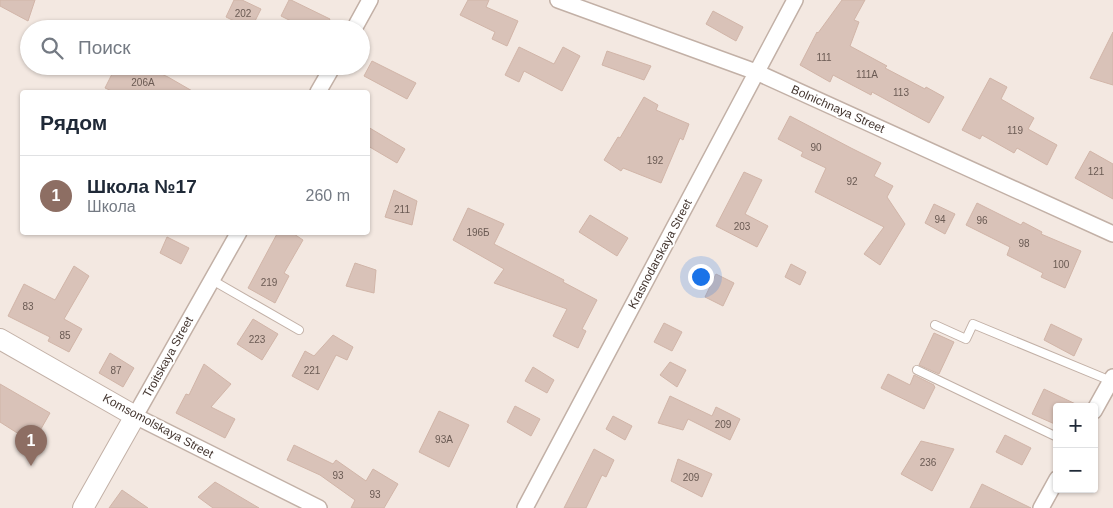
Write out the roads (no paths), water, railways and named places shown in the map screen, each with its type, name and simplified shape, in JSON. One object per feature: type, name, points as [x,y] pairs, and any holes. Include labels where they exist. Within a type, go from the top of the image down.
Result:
[{"type":"street","points":[[359,20],[370,0]]},
{"type":"street","name":"Bolnichnaya Street","points":[[558,0],[756,72],[1113,234]]},
{"type":"street","name":"Krasnodarskaya Street","points":[[525,508],[795,0]]},
{"type":"street","points":[[319,90],[328,75]]},
{"type":"street","name":"Troitskaya Street","points":[[83,508],[237,235]]},
{"type":"street","name":"Komsomolskaya Street","points":[[0,339],[136,416],[319,508]]},
{"type":"street","points":[[1098,404],[1112,379]]},
{"type":"street","points":[[1041,508],[1053,486]]},
{"type":"lane","points":[[212,280],[299,330]]},
{"type":"lane","points":[[934,325],[966,339],[973,324],[1112,379]]},
{"type":"lane","points":[[917,370],[1053,435]]},
{"type":"place","name":"Школа №17","points":[[31,466]]}]
